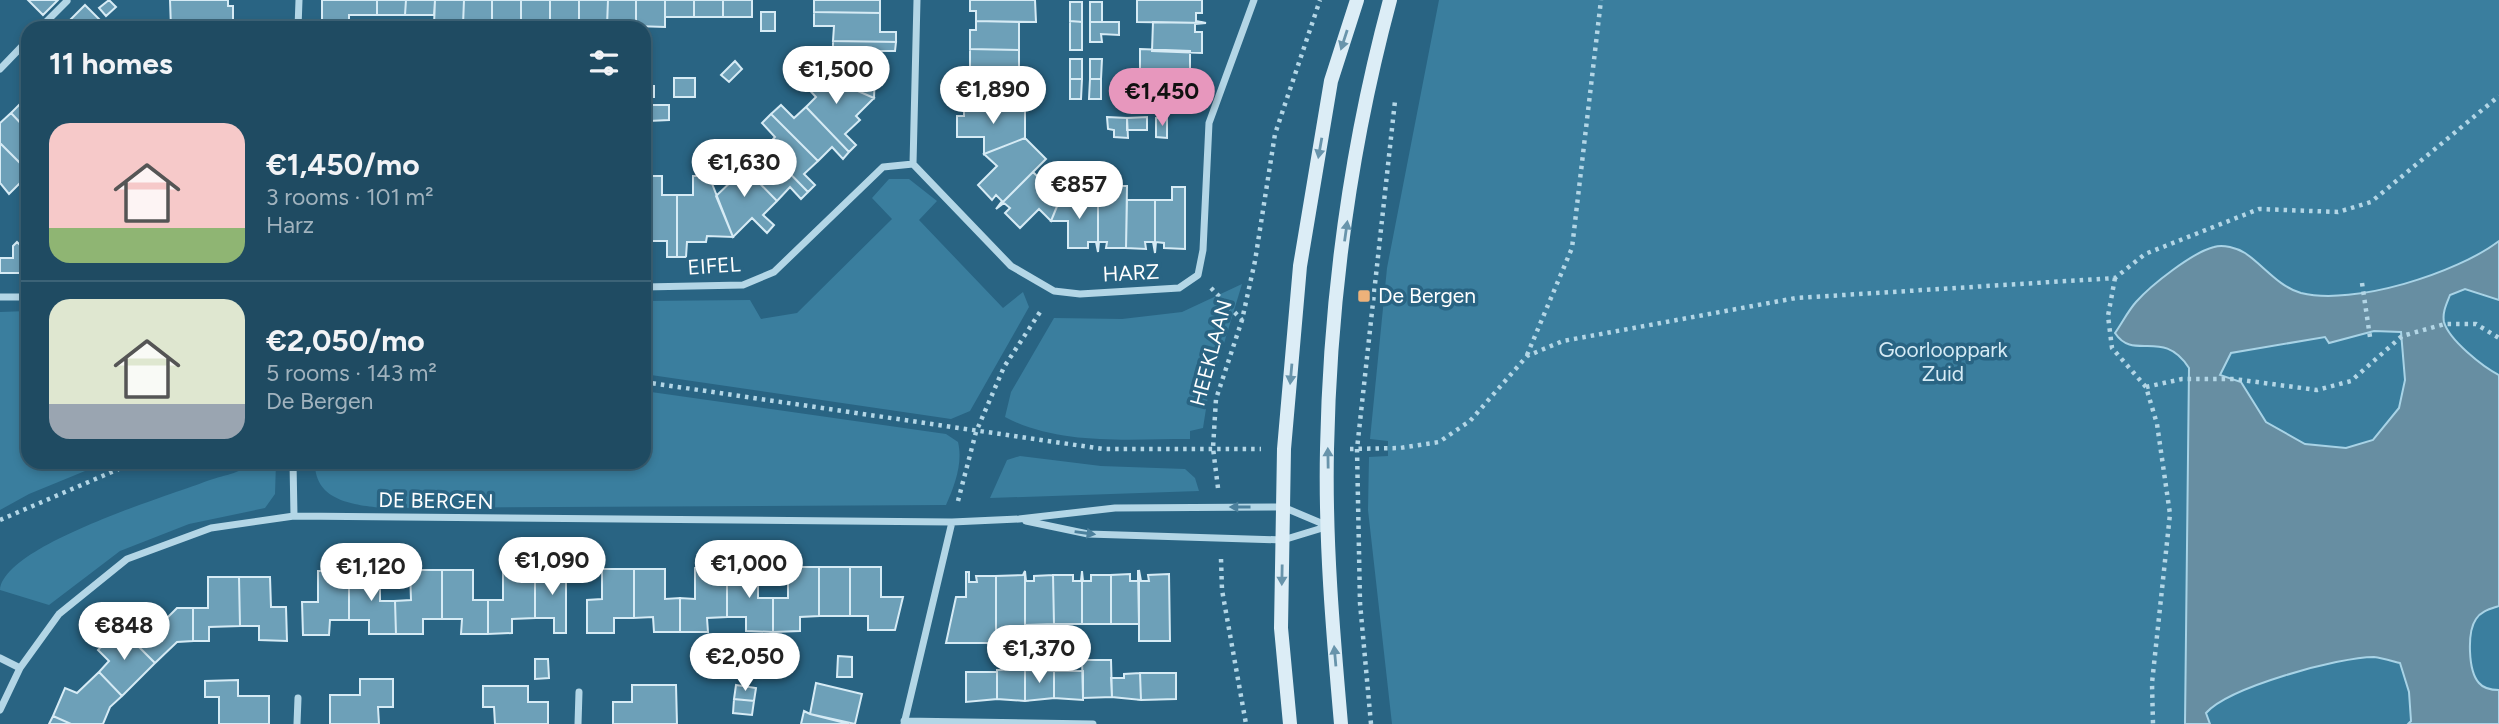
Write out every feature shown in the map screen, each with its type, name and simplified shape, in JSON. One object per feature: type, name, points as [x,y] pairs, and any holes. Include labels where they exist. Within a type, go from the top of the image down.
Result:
[{"type":"main road","points":[[1290,724],[1281,628],[1284,449],[1300,266],[1331,81],[1357,0]]},
{"type":"main road","points":[[1341,724],[1333,632],[1327,449],[1338,291],[1357,148],[1390,0]]},
{"type":"street","points":[[298,21],[299,0]]},
{"type":"street","points":[[913,164],[917,0]]},
{"type":"street","points":[[1198,275],[1203,250],[1209,123],[1254,0]]},
{"type":"street","points":[[47,21],[67,1]]},
{"type":"street","points":[[0,69],[21,47]]},
{"type":"street","name":"EIFEL","points":[[651,287],[743,285],[775,272],[883,167],[913,164]]},
{"type":"street","name":"HARZ","points":[[913,164],[1011,266],[1054,291],[1080,294],[1179,288],[1198,275]]},
{"type":"street","points":[[0,297],[21,297]]},
{"type":"street","points":[[293,469],[294,516]]},
{"type":"street","name":"DE BERGEN","points":[[0,710],[20,668],[59,614],[127,559],[211,528],[294,516],[952,522],[1018,519],[1115,508],[1283,507],[1329,526]]},
{"type":"street","name":"DE BERGEN","points":[[1018,519],[1088,534],[1221,539],[1283,540],[1329,526]]},
{"type":"street","points":[[952,522],[904,722],[1093,724]]},
{"type":"street","points":[[0,659],[20,668]]},
{"type":"street","points":[[578,724],[579,692]]},
{"type":"street","points":[[297,724],[298,698]]},
{"type":"path","name":"HEEKLAAN","points":[[1220,507],[1213,448],[1216,399],[1242,320],[1255,261],[1275,134],[1320,0]]},
{"type":"path","points":[[1357,449],[1400,449],[1439,442],[1470,421],[1527,356],[1572,248],[1601,0]]},
{"type":"path","points":[[1527,356],[1563,341],[1796,298],[2115,278],[2145,254],[2259,209],[2338,212],[2371,202],[2499,96]]},
{"type":"path","points":[[1371,724],[1360,603],[1357,449],[1395,99]]},
{"type":"path","points":[[1198,275],[1242,320]]},
{"type":"path","points":[[2115,278],[2108,316],[2112,348],[2146,387],[2157,424],[2169,514],[2152,683],[2153,724]]},
{"type":"path","points":[[2362,283],[2370,337]]},
{"type":"path","points":[[952,522],[976,432],[1004,367],[1054,291]]},
{"type":"path","points":[[2146,387],[2182,379],[2234,379],[2317,390],[2351,382],[2402,336],[2445,324],[2476,324],[2499,338]]},
{"type":"path","points":[[651,383],[1103,449],[1213,448]]},
{"type":"path","points":[[0,520],[119,469]]},
{"type":"path","points":[[1221,539],[1222,590],[1246,724]]},
{"type":"green space","name":"Goorlooppark Zuid","points":[[1439,0],[2499,0],[2499,724],[1392,724],[1368,510],[1369,457],[1388,456],[1388,441],[1370,439],[1387,268]]},
{"type":"green space","points":[[889,179],[909,179],[937,201],[919,220],[1003,308],[1023,292],[1029,307],[970,411],[951,419],[651,375],[651,301],[750,300],[761,319],[797,313],[892,219],[872,198]]},
{"type":"green space","points":[[1242,284],[1208,396],[1203,428],[1190,431],[1190,439],[1120,440],[1072,437],[1048,433],[1005,417],[1011,392],[1054,318],[1122,319],[1182,312]]},
{"type":"green space","points":[[21,311],[21,469],[90,469],[29,494],[0,510],[0,312]]},
{"type":"green space","points":[[651,392],[946,434],[958,442],[960,458],[946,505],[384,508],[338,499],[328,493],[316,475],[316,469],[651,469]]},
{"type":"green space","points":[[1020,456],[1101,466],[1185,469],[1195,478],[1199,491],[990,498],[1007,460]]},
{"type":"green space","points":[[276,469],[275,494],[265,508],[189,524],[120,551],[49,605],[0,590],[8,573],[57,539],[127,510],[240,471]]},
{"type":"shaded area","points":[[2499,241],[2499,300],[2465,289],[2450,295],[2444,322],[2459,345],[2499,375],[2499,606],[2483,612],[2476,619],[2471,633],[2470,651],[2473,670],[2479,683],[2486,688],[2499,690],[2499,724],[2408,724],[2411,721],[2409,692],[2400,663],[2374,657],[2336,662],[2260,684],[2218,703],[2206,713],[2210,724],[2185,724],[2189,368],[2169,349],[2131,345],[2115,333],[2133,306],[2152,287],[2195,255],[2218,246],[2245,253],[2293,290],[2323,296],[2376,291],[2404,284],[2432,275],[2481,253]],"holes":[[[2374,331],[2401,332],[2405,380],[2399,408],[2373,440],[2346,448],[2305,444],[2266,422],[2241,382],[2220,375],[2231,353],[2325,337],[2329,343]]]},
{"type":"building","points":[[28,0],[58,0],[43,15]]},
{"type":"building","points":[[109,0],[116,7],[106,16],[99,8]]},
{"type":"building","points":[[170,0],[228,0],[228,6],[233,6],[233,21],[171,21]]},
{"type":"building","points":[[322,0],[377,0],[377,15],[349,15],[349,20],[322,20]]},
{"type":"building","points":[[377,0],[406,0],[405,15],[377,15]]},
{"type":"building","points":[[406,0],[435,0],[434,15],[405,15]]},
{"type":"building","points":[[435,0],[464,0],[463,21],[434,21]]},
{"type":"building","points":[[464,0],[492,0],[492,21],[463,21]]},
{"type":"building","points":[[492,0],[521,0],[521,21],[492,21]]},
{"type":"building","points":[[521,0],[550,0],[550,21],[521,21]]},
{"type":"building","points":[[550,0],[579,0],[579,21],[550,21]]},
{"type":"building","points":[[579,0],[608,0],[607,21],[579,21]]},
{"type":"building","points":[[608,0],[636,0],[636,21],[607,21]]},
{"type":"building","points":[[636,0],[665,0],[665,27],[651,27],[651,21],[636,21]]},
{"type":"building","points":[[665,0],[694,0],[694,17],[665,17]]},
{"type":"building","points":[[694,0],[723,0],[723,17],[694,17]]},
{"type":"building","points":[[723,0],[752,0],[752,17],[723,17]]},
{"type":"building","points":[[814,0],[880,0],[880,13],[814,12]]},
{"type":"building","points":[[970,0],[1035,0],[1036,22],[976,21],[976,11],[970,11]]},
{"type":"building","points":[[1137,0],[1202,0],[1202,13],[1196,13],[1196,21],[1206,23],[1137,22]]},
{"type":"building","points":[[1070,2],[1082,2],[1082,22],[1070,21]]},
{"type":"building","points":[[1090,2],[1102,2],[1102,22],[1090,22]]},
{"type":"building","points":[[85,5],[100,20],[99,21],[69,21]]},
{"type":"building","points":[[761,12],[775,12],[775,31],[761,31]]},
{"type":"building","points":[[814,12],[880,13],[880,32],[896,32],[896,42],[833,41],[834,26],[814,26]]},
{"type":"building","points":[[976,21],[1019,22],[1019,50],[970,49],[970,30],[976,30]]},
{"type":"building","points":[[1070,21],[1082,22],[1082,50],[1070,50]]},
{"type":"building","points":[[1090,22],[1119,22],[1119,35],[1101,34],[1102,42],[1090,42]]},
{"type":"building","points":[[1153,22],[1206,23],[1195,24],[1195,32],[1202,32],[1202,53],[1152,51]]},
{"type":"building","points":[[833,41],[896,42],[895,51],[880,51],[880,71],[875,72],[874,98],[814,72],[814,56],[833,56]]},
{"type":"building","points":[[970,49],[1019,50],[1019,80],[970,78],[976,76],[976,69],[970,69]]},
{"type":"building","points":[[1140,49],[1190,51],[1190,71],[1183,71],[1183,79],[1194,80],[1140,79]]},
{"type":"building","points":[[1070,59],[1082,59],[1082,79],[1070,79]]},
{"type":"building","points":[[1090,59],[1102,59],[1101,79],[1090,79]]},
{"type":"building","points":[[735,61],[742,69],[729,82],[721,75]]},
{"type":"building","points":[[814,72],[874,98],[856,116],[860,120],[845,134],[856,145],[849,152],[806,107],[816,97],[803,83]]},
{"type":"building","points":[[958,77],[1007,78],[1007,107],[954,107],[964,105],[964,98],[958,98]]},
{"type":"building","points":[[674,78],[695,78],[695,97],[674,97]]},
{"type":"building","points":[[1070,79],[1082,79],[1081,99],[1070,99]]},
{"type":"building","points":[[1090,79],[1101,79],[1101,99],[1089,99]]},
{"type":"building","points":[[1125,79],[1194,80],[1184,81],[1183,89],[1189,89],[1189,110],[1125,110]]},
{"type":"building","points":[[651,86],[654,86],[654,97],[651,97]]},
{"type":"building","points":[[21,103],[21,124],[11,113]]},
{"type":"building","points":[[651,105],[669,105],[669,120],[651,121]]},
{"type":"building","points":[[781,105],[794,118],[806,107],[849,152],[843,159],[832,147],[818,161],[771,114]]},
{"type":"building","points":[[954,107],[1025,108],[1025,138],[984,154],[984,137],[957,137],[957,116],[964,116],[964,108]]},
{"type":"building","points":[[11,113],[21,124],[21,164],[0,143],[0,123]]},
{"type":"building","points":[[771,114],[818,161],[804,174],[815,185],[808,192],[765,148],[775,137],[762,123]]},
{"type":"building","points":[[1107,117],[1127,118],[1128,138],[1114,137],[1114,130],[1108,129]]},
{"type":"building","points":[[1147,117],[1147,130],[1127,130],[1127,118]]},
{"type":"building","points":[[1156,118],[1167,118],[1167,138],[1156,137]]},
{"type":"building","points":[[1025,138],[1046,159],[996,209],[1002,201],[996,195],[992,200],[978,185],[997,166],[984,154]]},
{"type":"building","points":[[0,143],[21,164],[21,182],[9,194],[0,183]]},
{"type":"building","points":[[740,145],[754,159],[765,148],[808,192],[801,199],[790,187],[777,201],[731,154]]},
{"type":"building","points":[[731,154],[777,201],[763,215],[774,225],[767,233],[752,218],[733,237],[716,196],[735,178],[721,164]]},
{"type":"building","points":[[1033,172],[1060,199],[1051,221],[1039,209],[1020,228],[1005,213],[1010,208],[1004,203],[996,209]]},
{"type":"building","points":[[651,176],[662,176],[662,195],[677,195],[677,257],[667,257],[667,241],[651,241]]},
{"type":"building","points":[[693,176],[709,176],[733,237],[707,236],[706,242],[687,242],[686,257],[677,257],[677,195],[693,195]]},
{"type":"building","points":[[1112,186],[1127,186],[1126,248],[1106,248],[1107,242],[1099,242],[1098,252],[1098,199],[1112,199]]},
{"type":"building","points":[[1172,187],[1185,187],[1185,249],[1164,248],[1164,243],[1156,242],[1155,253],[1155,200],[1172,200]]},
{"type":"building","points":[[1060,199],[1098,199],[1098,252],[1096,242],[1088,242],[1088,248],[1068,248],[1068,221],[1051,221]]},
{"type":"building","points":[[1127,200],[1155,200],[1155,253],[1153,242],[1145,242],[1146,249],[1126,248]]},
{"type":"building","points":[[17,242],[21,246],[21,273],[0,273],[0,258],[13,258],[13,246]]},
{"type":"building","points":[[788,567],[819,567],[819,616],[800,617],[800,631],[773,632],[773,598],[788,598]]},
{"type":"building","points":[[819,567],[850,567],[850,616],[819,616]]},
{"type":"building","points":[[850,567],[881,567],[881,597],[903,597],[895,630],[868,630],[868,616],[850,616]]},
{"type":"building","points":[[695,568],[727,568],[727,617],[707,618],[708,632],[680,632],[680,598],[695,599]]},
{"type":"building","points":[[727,568],[758,568],[758,598],[773,598],[773,632],[746,631],[746,617],[727,617]]},
{"type":"building","points":[[535,569],[566,569],[566,633],[554,633],[554,618],[535,618]]},
{"type":"building","points":[[535,569],[535,618],[512,619],[512,633],[488,634],[488,600],[503,600],[503,570]]},
{"type":"building","points":[[602,569],[634,569],[634,618],[614,618],[614,633],[587,633],[587,600],[602,599]]},
{"type":"building","points":[[634,569],[665,569],[665,599],[680,598],[680,632],[654,632],[653,617],[634,618]]},
{"type":"building","points":[[410,570],[442,570],[442,619],[423,619],[423,634],[396,634],[395,601],[411,600]]},
{"type":"building","points":[[442,570],[473,570],[473,600],[488,600],[488,634],[461,634],[462,619],[442,619]]},
{"type":"building","points":[[1138,570],[1139,624],[1111,624],[1111,575],[1130,574],[1130,581],[1138,581]]},
{"type":"building","points":[[1139,570],[1141,581],[1149,581],[1148,575],[1169,574],[1170,641],[1139,641]]},
{"type":"building","points":[[318,571],[349,571],[349,620],[330,620],[329,635],[303,635],[302,602],[318,602]]},
{"type":"building","points":[[349,571],[380,571],[380,601],[395,601],[396,634],[369,634],[369,620],[349,620]]},
{"type":"building","points":[[1025,571],[1026,581],[1034,581],[1034,576],[1053,575],[1054,624],[1025,625]]},
{"type":"building","points":[[1025,571],[1025,638],[996,638],[996,576],[1023,575]]},
{"type":"building","points":[[1082,571],[1083,581],[1091,581],[1091,575],[1111,575],[1111,624],[1082,624]]},
{"type":"building","points":[[1082,571],[1082,624],[1054,624],[1053,575],[1073,575],[1073,581],[1081,581]]},
{"type":"building","points":[[966,572],[969,572],[969,582],[977,582],[976,576],[996,576],[996,643],[946,643],[956,597],[966,597]]},
{"type":"building","points":[[208,577],[239,577],[240,626],[209,627],[209,641],[193,641],[193,608],[208,608]]},
{"type":"building","points":[[239,577],[270,577],[271,607],[286,607],[287,641],[259,640],[259,626],[240,626]]},
{"type":"building","points":[[143,606],[160,625],[177,608],[193,608],[193,641],[177,642],[155,663],[120,628]]},
{"type":"building","points":[[120,628],[155,663],[122,696],[99,672],[109,661],[98,650]]},
{"type":"building","points":[[838,656],[852,657],[852,677],[837,677]]},
{"type":"building","points":[[535,659],[548,659],[549,678],[535,679]]},
{"type":"building","points":[[1082,660],[1111,660],[1112,697],[1083,698]]},
{"type":"building","points":[[997,670],[1025,670],[1025,701],[997,699]]},
{"type":"building","points":[[1025,670],[1054,671],[1054,698],[1025,701]]},
{"type":"building","points":[[1054,671],[1083,671],[1083,700],[1054,698]]},
{"type":"building","points":[[99,672],[122,696],[110,707],[103,724],[71,724],[53,716],[65,688],[77,693]]},
{"type":"building","points":[[966,672],[997,672],[997,699],[966,702]]},
{"type":"building","points":[[1140,673],[1176,673],[1176,699],[1141,700]]},
{"type":"building","points":[[1140,673],[1141,700],[1112,697],[1111,678],[1124,678],[1124,674]]},
{"type":"building","points":[[360,679],[393,679],[393,707],[378,707],[379,724],[330,724],[330,695],[360,695]]},
{"type":"building","points":[[238,680],[238,696],[269,696],[269,724],[219,724],[219,697],[205,697],[205,681]]},
{"type":"building","points":[[816,683],[862,694],[855,724],[810,714]]},
{"type":"building","points":[[632,685],[676,685],[677,724],[613,724],[613,702],[632,702]]},
{"type":"building","points":[[736,685],[756,688],[754,701],[734,699]]},
{"type":"building","points":[[483,686],[528,686],[528,702],[548,702],[548,724],[495,724],[494,707],[483,707]]},
{"type":"building","points":[[734,699],[754,701],[752,715],[733,713]]},
{"type":"building","points":[[804,711],[810,714],[849,724],[801,724]]},
{"type":"building","points":[[53,716],[71,724],[49,724]]},
{"type":"place","name":"De Bergen","points":[[1364,296]]}]
